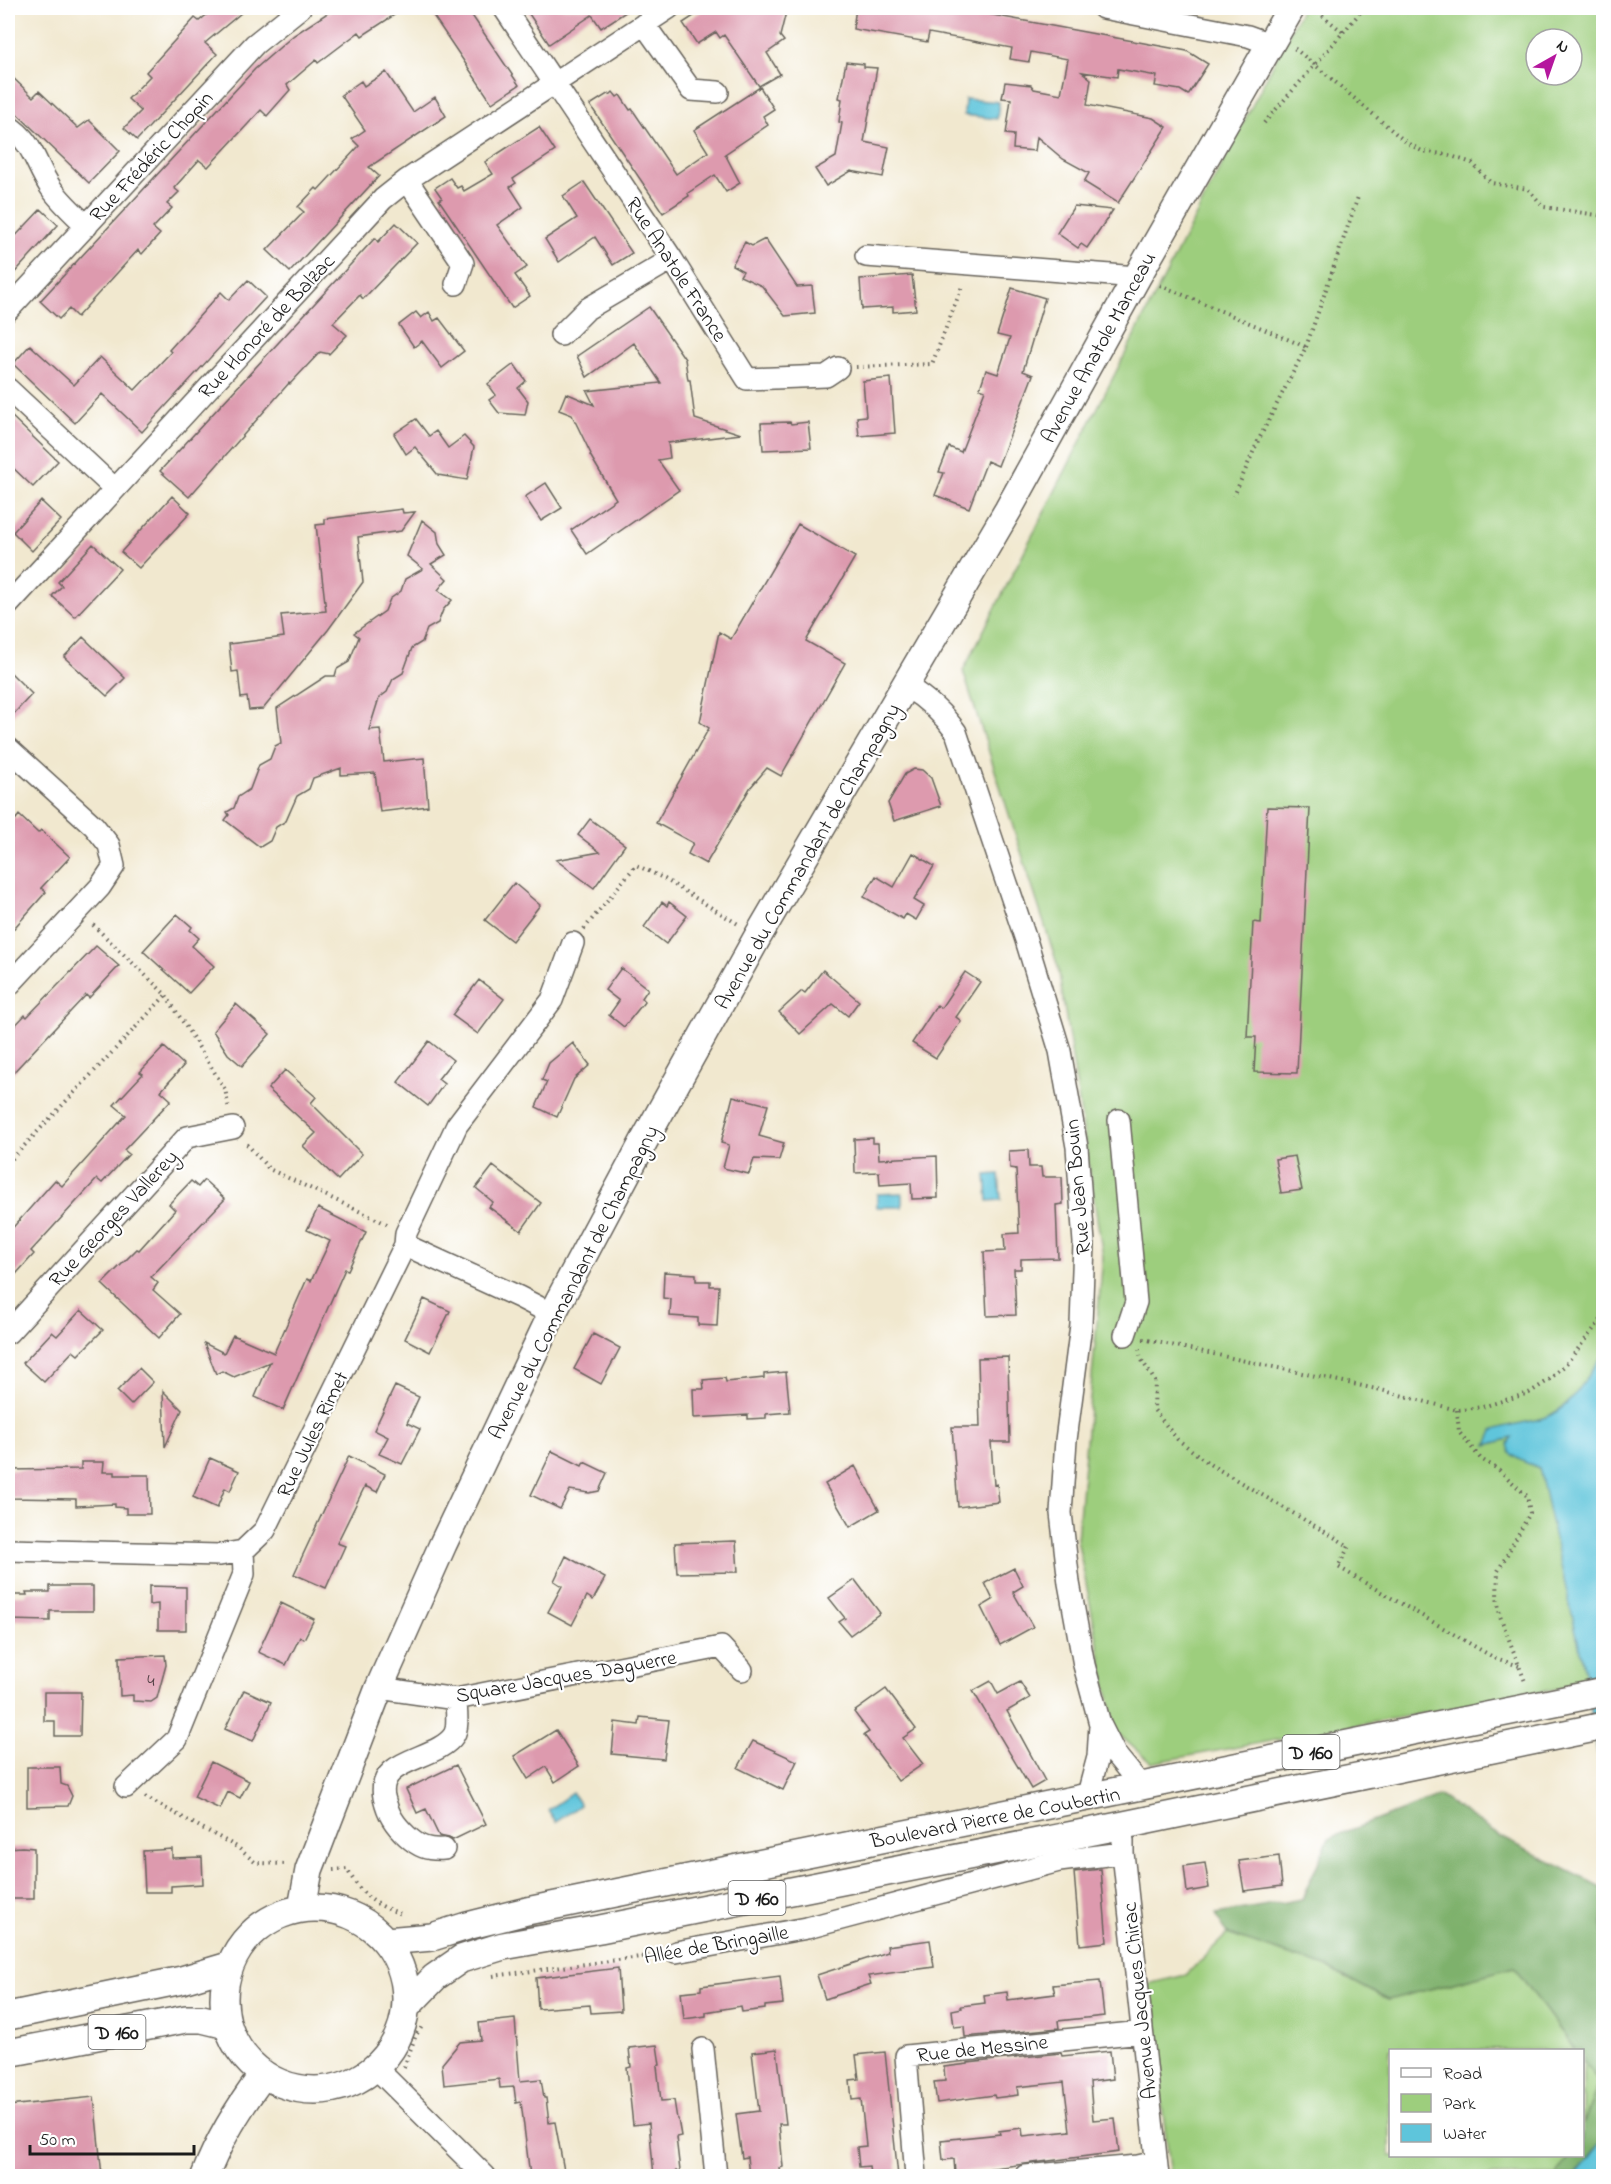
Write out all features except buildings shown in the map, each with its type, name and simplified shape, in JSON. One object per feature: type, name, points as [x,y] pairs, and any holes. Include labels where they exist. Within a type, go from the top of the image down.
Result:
[{"type":"main road","name":"Avenue Anatole Manceau","points":[[906,686],[1291,8]]},
{"type":"main road","name":"Avenue du Commandant de Champagny","points":[[303,1908],[309,1870],[379,1688],[442,1544],[552,1314],[644,1141],[758,936],[906,686]]},
{"type":"main road","name":"Boulevard Pierre de Coubertin","points":[[386,1941],[432,1937],[527,1911],[1604,1692]]},
{"type":"main road","name":"Boulevard Pierre de Coubertin","points":[[417,2012],[435,1977],[461,1959],[503,1946],[1124,1825],[1604,1726]]},
{"type":"main road","points":[[303,1908],[334,1909],[363,1921],[386,1941],[399,1961],[417,2012],[404,2023],[398,2040],[376,2068],[350,2084],[321,2091],[291,2088],[263,2075],[241,2053],[226,2025],[223,1996],[229,1966],[240,1944],[258,1926],[279,1914],[303,1908]]},
{"type":"main road","name":"D 160","points":[[8,2016],[182,1980],[229,1966]]},
{"type":"main road","name":"D 160","points":[[8,2053],[186,2019],[202,2019],[226,2025]]},
{"type":"main road","points":[[205,2176],[215,2148],[243,2102],[263,2075]]},
{"type":"street","name":"Rue Frédéric Chopin","points":[[8,310],[255,44],[300,8]]},
{"type":"street","name":"Rue Anatole France","points":[[504,8],[672,259],[747,379],[826,376],[838,368]]},
{"type":"street","name":"Rue Honoré de Balzac","points":[[8,605],[383,199],[407,180],[669,8]]},
{"type":"street","points":[[1103,8],[1248,36],[1270,44]]},
{"type":"street","points":[[644,24],[691,90],[718,92]]},
{"type":"street","points":[[8,126],[29,145],[49,185],[62,202],[87,226]]},
{"type":"street","points":[[407,180],[463,263],[456,284]]},
{"type":"street","points":[[866,256],[1137,277]]},
{"type":"street","points":[[561,335],[587,309],[672,259]]},
{"type":"street","points":[[10,395],[115,489]]},
{"type":"street","name":"Rue Jean Bouin","points":[[906,686],[921,695],[942,713],[956,732],[1026,940],[1060,1051],[1077,1147],[1084,1243],[1081,1325],[1066,1440],[1061,1514],[1069,1583],[1084,1665],[1100,1724],[1115,1754],[1142,1787]]},
{"type":"street","points":[[8,748],[94,826],[109,845],[114,866],[100,886],[8,986]]},
{"type":"street","name":"Rue Jules Rimet","points":[[243,1551],[265,1530],[405,1239],[457,1125],[552,1000],[573,943]]},
{"type":"street","points":[[1119,1120],[1137,1302],[1131,1336]]},
{"type":"street","name":"Rue Georges Vallerey","points":[[8,1333],[187,1137],[233,1128]]},
{"type":"street","points":[[405,1239],[552,1314]]},
{"type":"street","points":[[8,1550],[220,1554],[243,1551],[244,1574],[177,1739],[126,1787]]},
{"type":"street","name":"Square Jacques Daguerre","points":[[379,1688],[456,1699],[721,1647],[742,1670]]},
{"type":"street","points":[[444,1849],[428,1850],[416,1845],[397,1827],[387,1813],[383,1790],[386,1776],[396,1768],[441,1747],[453,1737],[456,1730],[456,1699]]},
{"type":"street","name":"Rue Jean Bouin","points":[[1087,1798],[1098,1757],[1100,1724]]},
{"type":"street","name":"Avenue Jacques Chirac","points":[[1124,1825],[1122,1853],[1157,2169]]},
{"type":"street","name":"Allée de Bringaille","points":[[676,1952],[807,1928],[1059,1861],[1122,1853]]},
{"type":"street","name":"Rue de Messine","points":[[916,2176],[906,2056],[1142,2032]]},
{"type":"street","points":[[703,2049],[716,2176]]},
{"type":"street","points":[[376,2068],[485,2176]]},
{"type":"street","points":[[1025,2176],[1138,2166],[1157,2169]]},
{"type":"path","points":[[1313,8],[1343,33]]},
{"type":"path","points":[[1264,123],[1364,8]]},
{"type":"path","points":[[1484,8],[1489,12],[1491,8]]},
{"type":"path","points":[[1315,65],[1407,143],[1422,150],[1472,163],[1491,183],[1528,189],[1544,207],[1604,216]]},
{"type":"path","points":[[1234,496],[1258,441],[1306,347],[1358,197]]},
{"type":"path","points":[[838,368],[932,364],[971,263]]},
{"type":"path","points":[[1137,277],[1306,347]]},
{"type":"path","points":[[573,943],[636,865],[663,878],[758,936]]},
{"type":"path","points":[[77,910],[166,995],[225,1089],[233,1128],[269,1169],[405,1239]]},
{"type":"path","points":[[8,1163],[166,995]]},
{"type":"path","points":[[1131,1336],[1381,1390],[1457,1410],[1482,1407],[1529,1393],[1549,1380],[1566,1364],[1604,1316]]},
{"type":"path","points":[[1131,1336],[1155,1382],[1154,1410],[1177,1439],[1211,1465],[1349,1546],[1338,1567],[1493,1657],[1520,1666]]},
{"type":"path","points":[[1457,1410],[1459,1432],[1481,1459],[1499,1470],[1527,1496],[1530,1514],[1498,1571],[1497,1597],[1500,1616],[1535,1707]]},
{"type":"path","points":[[126,1787],[237,1847],[255,1863],[283,1863],[309,1870]]},
{"type":"path","name":"Allée de Bringaille","points":[[487,1977],[676,1952]]},
{"type":"path","points":[[396,2087],[416,2035],[417,2012]]},
{"type":"green space","points":[[1302,8],[1603,8],[1603,1675],[1583,1684],[1151,1763],[1116,1732],[1077,1539],[1103,1257],[1058,967],[963,671]]},
{"type":"green space","points":[[1440,1796],[1501,1837],[1603,1888],[1604,2135],[1600,2144],[1575,2176],[1556,2176],[1569,2157],[1584,2157],[1584,2122],[1599,2082],[1584,2061],[1584,2049],[1574,2049],[1514,1967],[1388,2000],[1326,1967],[1227,1934],[1216,1914],[1302,1899],[1329,1838]]},
{"type":"green space","points":[[1227,1934],[1326,1967],[1388,2000],[1514,1967],[1574,2049],[1389,2049],[1389,2157],[1569,2157],[1556,2176],[1171,2176],[1147,1984],[1186,1975]]},
{"type":"green space","points":[[1584,2061],[1599,2082],[1584,2122]]},
{"type":"water","points":[[965,99],[999,102],[997,119],[964,115]]},
{"type":"water","points":[[999,1174],[1001,1200],[988,1201],[986,1175]]},
{"type":"water","points":[[902,1193],[902,1207],[877,1207],[877,1194]]},
{"type":"water","points":[[1603,1355],[1603,1790],[1585,1672],[1539,1468],[1512,1454],[1508,1444],[1512,1438],[1487,1445],[1493,1431],[1543,1418],[1562,1407],[1578,1391]]},
{"type":"water","points":[[572,1793],[580,1805],[556,1822],[548,1810]]},
{"type":"water","points":[[1603,2135],[1603,2176],[1575,2176],[1600,2144]]}]
